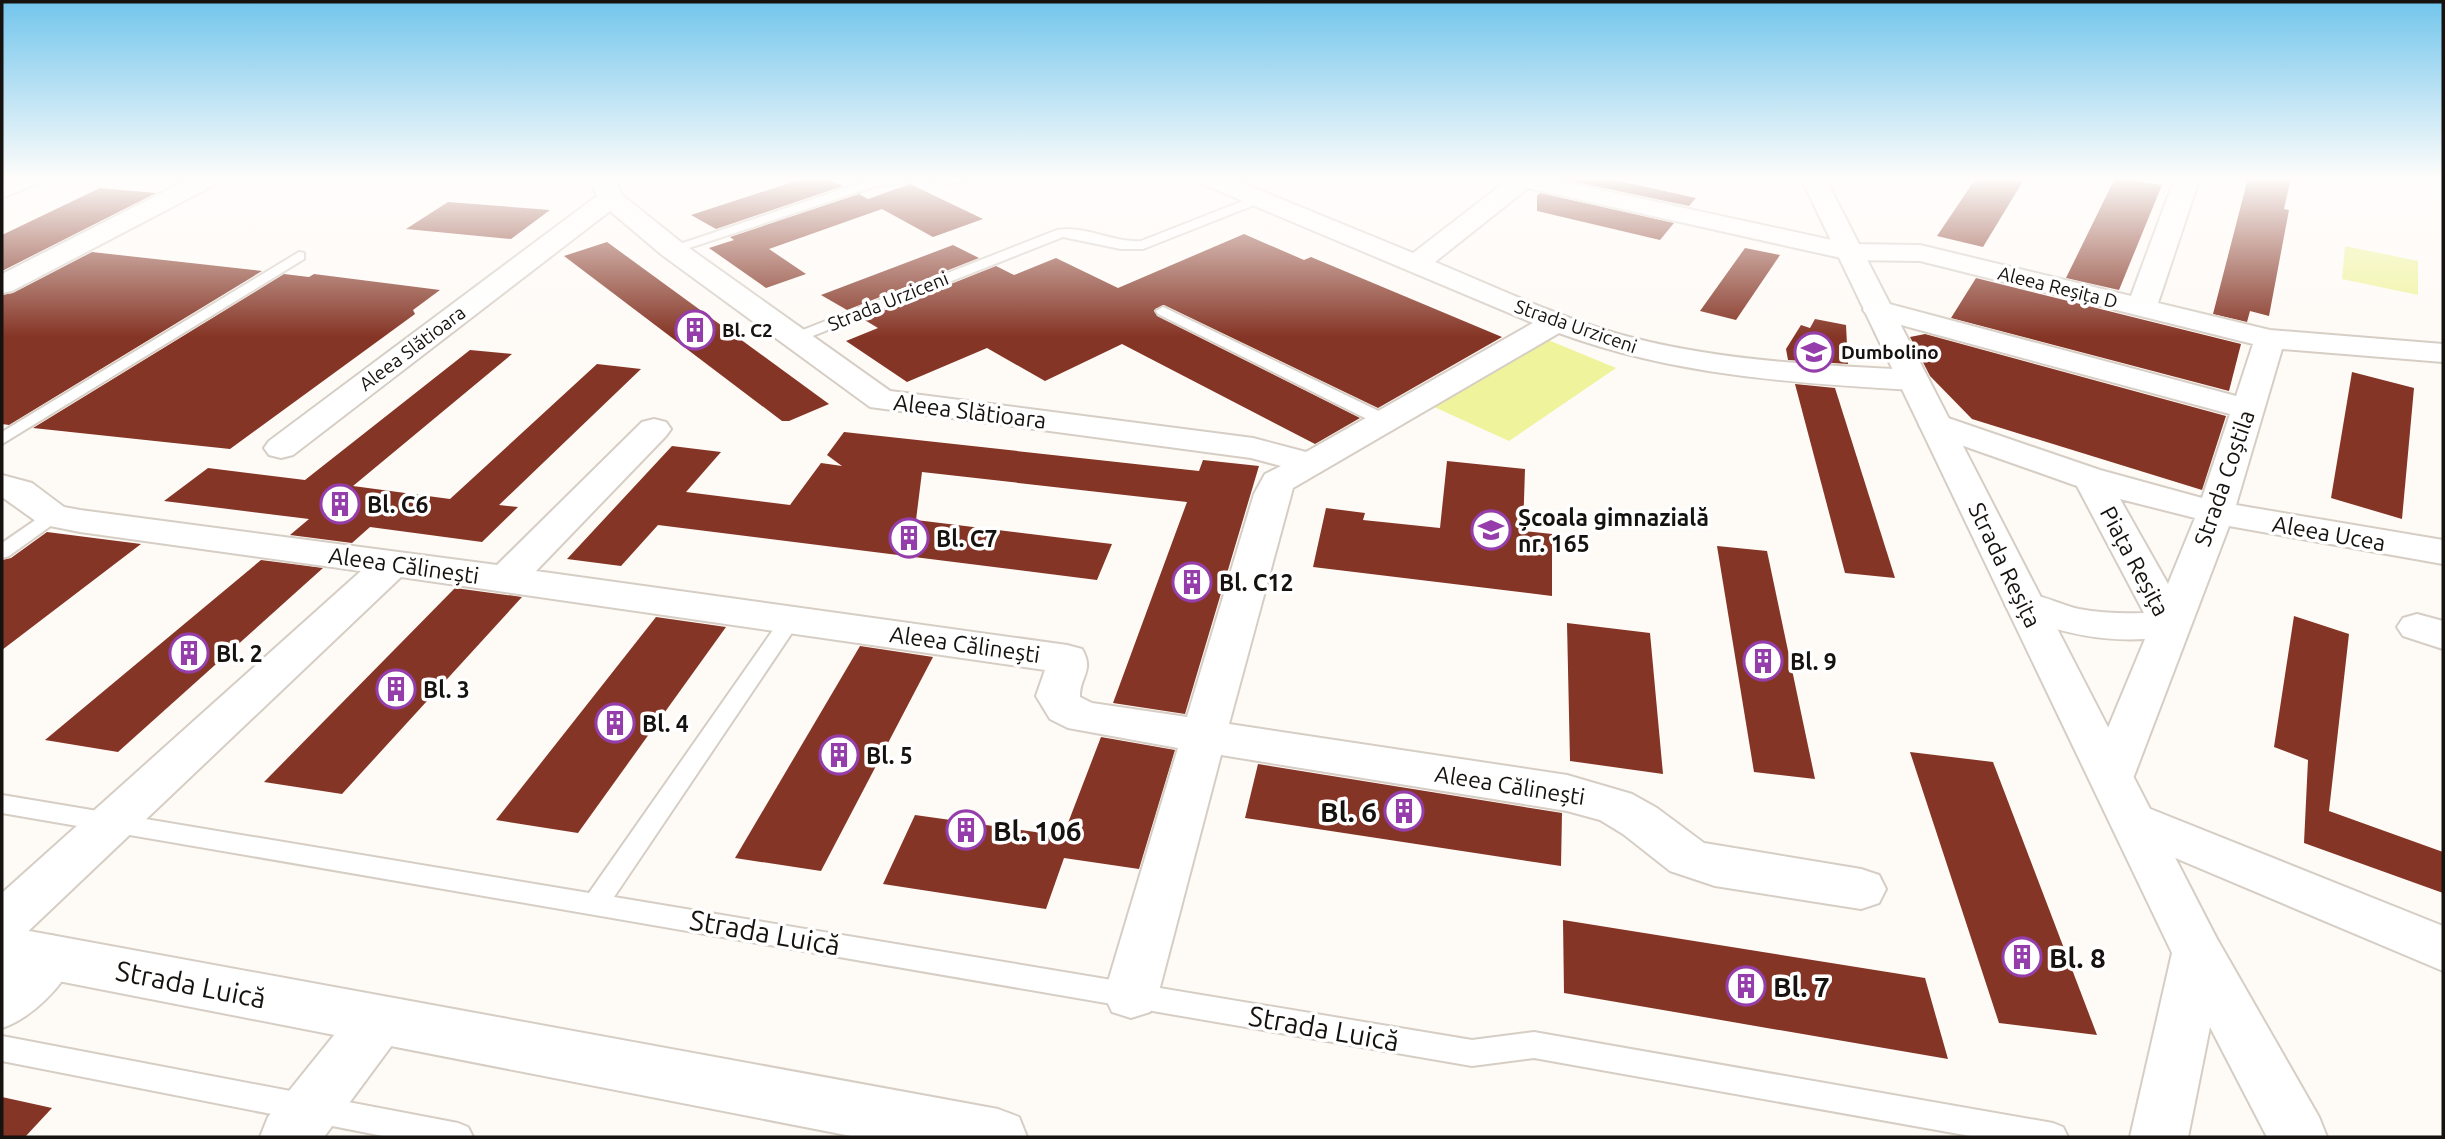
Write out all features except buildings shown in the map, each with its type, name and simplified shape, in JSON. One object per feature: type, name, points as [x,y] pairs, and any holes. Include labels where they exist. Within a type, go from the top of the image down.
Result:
[{"type":"street","points":[[2,285],[106,231]]},
{"type":"street","name":"Aleea Slătioara","points":[[281,448],[552,231]]},
{"type":"street","name":"Aleea Slătioara","points":[[653,231],[672,249],[881,400],[1253,448],[1309,463]]},
{"type":"street","name":"Strada Urziceni","points":[[1336,231],[1556,323],[1644,350],[1726,366],[1796,374],[1913,380]]},
{"type":"street","points":[[1416,264],[1456,231]]},
{"type":"street","name":"Aleea Reșița D","points":[[1755,231],[1850,252],[1920,253],[2270,339]]},
{"type":"street","name":"Strada Reșița","points":[[1840,231],[2198,953],[2298,1137]]},
{"type":"street","name":"Aleea Reșița D","points":[[2142,307],[2169,231]]},
{"type":"street","points":[[1878,310],[2248,409]]},
{"type":"street","points":[[1131,995],[1272,495],[1278,482],[1556,323]]},
{"type":"street","points":[[2270,339],[2443,354]]},
{"type":"street","name":"Strada Coștila","points":[[2111,776],[2216,512],[2270,339]]},
{"type":"street","name":"Piața Reșița","points":[[1936,425],[2091,479],[2216,512]]},
{"type":"street","points":[[506,579],[654,429]]},
{"type":"street","name":"Piața Reșița","points":[[2025,605],[2064,620],[2100,627],[2137,628],[2170,623],[2091,479]]},
{"type":"street","name":"Aleea Călinești","points":[[2,486],[19,491],[53,516],[792,618],[1066,659],[1068,665],[1057,696],[1065,708],[1083,717],[1567,793],[1615,807],[1640,821],[1687,857],[1716,866],[1861,889]]},
{"type":"street","name":"Aleea Ucea","points":[[2216,512],[2443,552]]},
{"type":"street","points":[[2,924],[393,564]]},
{"type":"street","points":[[2133,820],[2443,949]]},
{"type":"street","points":[[2,1004],[26,952]]},
{"type":"street","name":"Strada Luică","points":[[26,952],[998,1137]]},
{"type":"street","points":[[2159,1137],[2198,953]]},
{"type":"street","points":[[300,1122],[379,1020]]},
{"type":"lane","points":[[672,249],[727,231]]},
{"type":"lane","name":"Strada Urziceni","points":[[795,338],[1062,233],[1083,234],[1105,244],[1128,247],[1143,245],[1178,231]]},
{"type":"lane","points":[[2,439],[299,256]]},
{"type":"lane","points":[[1163,311],[1385,421]]},
{"type":"lane","points":[[2,552],[53,516]]},
{"type":"lane","points":[[596,903],[792,618]]},
{"type":"lane","name":"Strada Luică","points":[[2,804],[1472,1053],[1534,1045],[2053,1137]]},
{"type":"lane","points":[[2,1048],[300,1122],[458,1137]]},
{"type":"green space","points":[[2345,246],[2418,261],[2418,295],[2342,279]]},
{"type":"green space","points":[[1541,337],[1616,368],[1509,441],[1432,406]]},
{"type":"place","name":"Bl. C2","points":[[695,330]]},
{"type":"place","name":"Dumbolino","points":[[1814,352]]},
{"type":"place","name":"Bl. C6","points":[[340,504]]},
{"type":"place","name":"Școala gimnazială nr. 165","points":[[1491,530]]},
{"type":"place","name":"Bl. C7","points":[[909,538]]},
{"type":"place","name":"Bl. C12","points":[[1192,582]]},
{"type":"place","name":"Bl. 2","points":[[189,653]]},
{"type":"place","name":"Bl. 9","points":[[1763,661]]},
{"type":"place","name":"Bl. 3","points":[[396,689]]},
{"type":"place","name":"Bl. 4","points":[[615,723]]},
{"type":"place","name":"Bl. 5","points":[[839,755]]},
{"type":"place","name":"Bl. 6","points":[[1404,811]]},
{"type":"place","name":"Bl. 106","points":[[966,830]]},
{"type":"place","name":"Bl. 8","points":[[2022,957]]},
{"type":"place","name":"Bl. 7","points":[[1746,986]]}]
